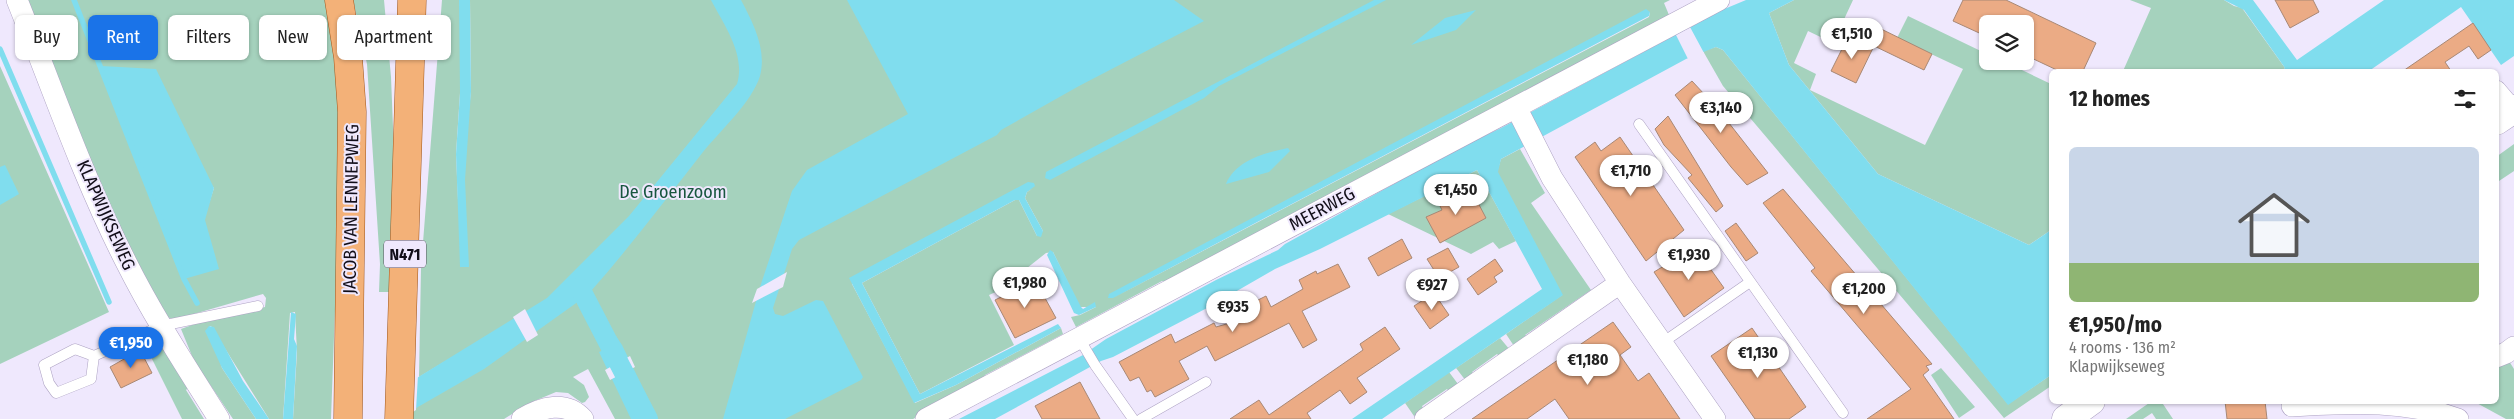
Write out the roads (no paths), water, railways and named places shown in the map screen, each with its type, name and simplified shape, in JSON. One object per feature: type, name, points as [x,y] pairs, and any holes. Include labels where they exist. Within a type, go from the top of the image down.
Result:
[{"type":"main road","name":"JACOB VAN LENNEPWEG","points":[[339,0],[348,57],[352,112],[348,409]]},
{"type":"main road","name":"N471","points":[[399,419],[412,0]]},
{"type":"street","name":"KLAPWIJKSEWEG","points":[[17,0],[91,184],[126,262],[218,419]]},
{"type":"street","name":"MEERWEG","points":[[926,419],[1083,344],[1517,111],[1719,0]]},
{"type":"street","points":[[1517,111],[1552,178],[1620,283],[1715,419]]},
{"type":"street","points":[[1425,419],[1620,283]]},
{"type":"street","points":[[2499,356],[2514,346]]},
{"type":"street","points":[[2066,419],[2087,404]]},
{"type":"street","points":[[2292,406],[2328,404]]},
{"type":"street","points":[[2393,404],[2424,409],[2458,419]]},
{"type":"street","points":[[522,419],[540,410],[559,407],[570,409],[583,419]]},
{"type":"lane","points":[[1639,124],[1842,413]]},
{"type":"lane","points":[[1662,344],[1750,282]]},
{"type":"lane","points":[[94,356],[91,379],[56,393],[49,383],[44,365],[75,349],[94,356],[162,326],[258,306]]},
{"type":"lane","points":[[1083,344],[1095,365],[1133,419]]},
{"type":"lane","points":[[1141,419],[1206,382]]},
{"type":"water","points":[[459,0],[470,0],[471,92],[465,180],[469,267],[460,267],[456,154],[460,93]]},
{"type":"water","points":[[711,0],[741,0],[758,36],[762,56],[760,76],[743,106],[703,152],[591,291],[599,308],[586,315],[579,301],[484,369],[397,419],[350,419],[547,298],[629,216],[737,84],[739,62],[736,51]]},
{"type":"water","points":[[847,0],[1174,0],[1204,21],[1079,86],[1001,130],[997,135],[799,240],[792,249],[773,308],[775,314],[783,316],[816,300],[823,301],[863,377],[861,380],[785,419],[723,419],[760,287],[792,191],[807,170],[908,114]]},
{"type":"water","points":[[1374,0],[1386,0],[1219,86],[1204,98],[1050,180],[1045,178],[1046,172]]},
{"type":"water","points":[[1746,0],[1794,0],[1769,13],[1789,65],[1878,174],[2029,245],[2049,231],[2049,376],[2008,405],[1723,50],[1716,47],[1686,59],[1501,159],[1498,172],[1563,295],[1382,419],[1352,419],[1542,289],[1477,170],[1320,249],[1275,269],[1209,307],[1113,357],[1101,361],[995,419],[959,419],[1083,355],[1106,339],[1216,280],[1278,250],[1285,244],[1459,148],[1501,128],[1722,10]]},
{"type":"water","points":[[2224,0],[2253,0],[2297,60],[2384,0],[2514,0],[2514,56],[2501,65],[2461,7],[2372,69],[2284,69],[2285,68],[2244,10]]},
{"type":"water","points":[[1646,9],[1650,12],[1649,16],[1113,298],[1108,298],[1109,294]]},
{"type":"water","points":[[1476,10],[1456,30],[1411,45],[1445,18]]},
{"type":"water","points":[[101,66],[156,69],[214,188],[205,220],[219,269],[184,279]]},
{"type":"water","points":[[1288,148],[1290,151],[1269,172],[1226,184],[1244,163],[1261,155]]},
{"type":"water","points":[[5,165],[19,194],[0,205],[0,167]]},
{"type":"water","points":[[1028,182],[1034,183],[1035,186],[1027,192],[1025,198],[1043,231],[1041,237],[1037,236],[1019,200],[1015,200],[862,283],[920,394],[1058,324],[1061,328],[956,385],[914,403],[849,278]]},
{"type":"water","points":[[1050,250],[1053,252],[1081,307],[1083,309],[1095,302],[1096,307],[1079,315],[1074,313],[1047,255]]},
{"type":"water","points":[[291,312],[296,314],[294,339],[297,346],[293,419],[283,419]]},
{"type":"water","points":[[209,326],[214,327],[243,381],[269,419],[256,419],[222,368],[205,331]]},
{"type":"water","points":[[616,336],[658,419],[631,419],[599,352],[611,347]]},
{"type":"waterway","points":[[74,0],[184,279],[197,303]]},
{"type":"waterway","points":[[0,49],[109,302]]},
{"type":"waterway","points":[[580,288],[648,419]]},
{"type":"park label","name":"De Groenzoom","points":[[673,192]]}]
